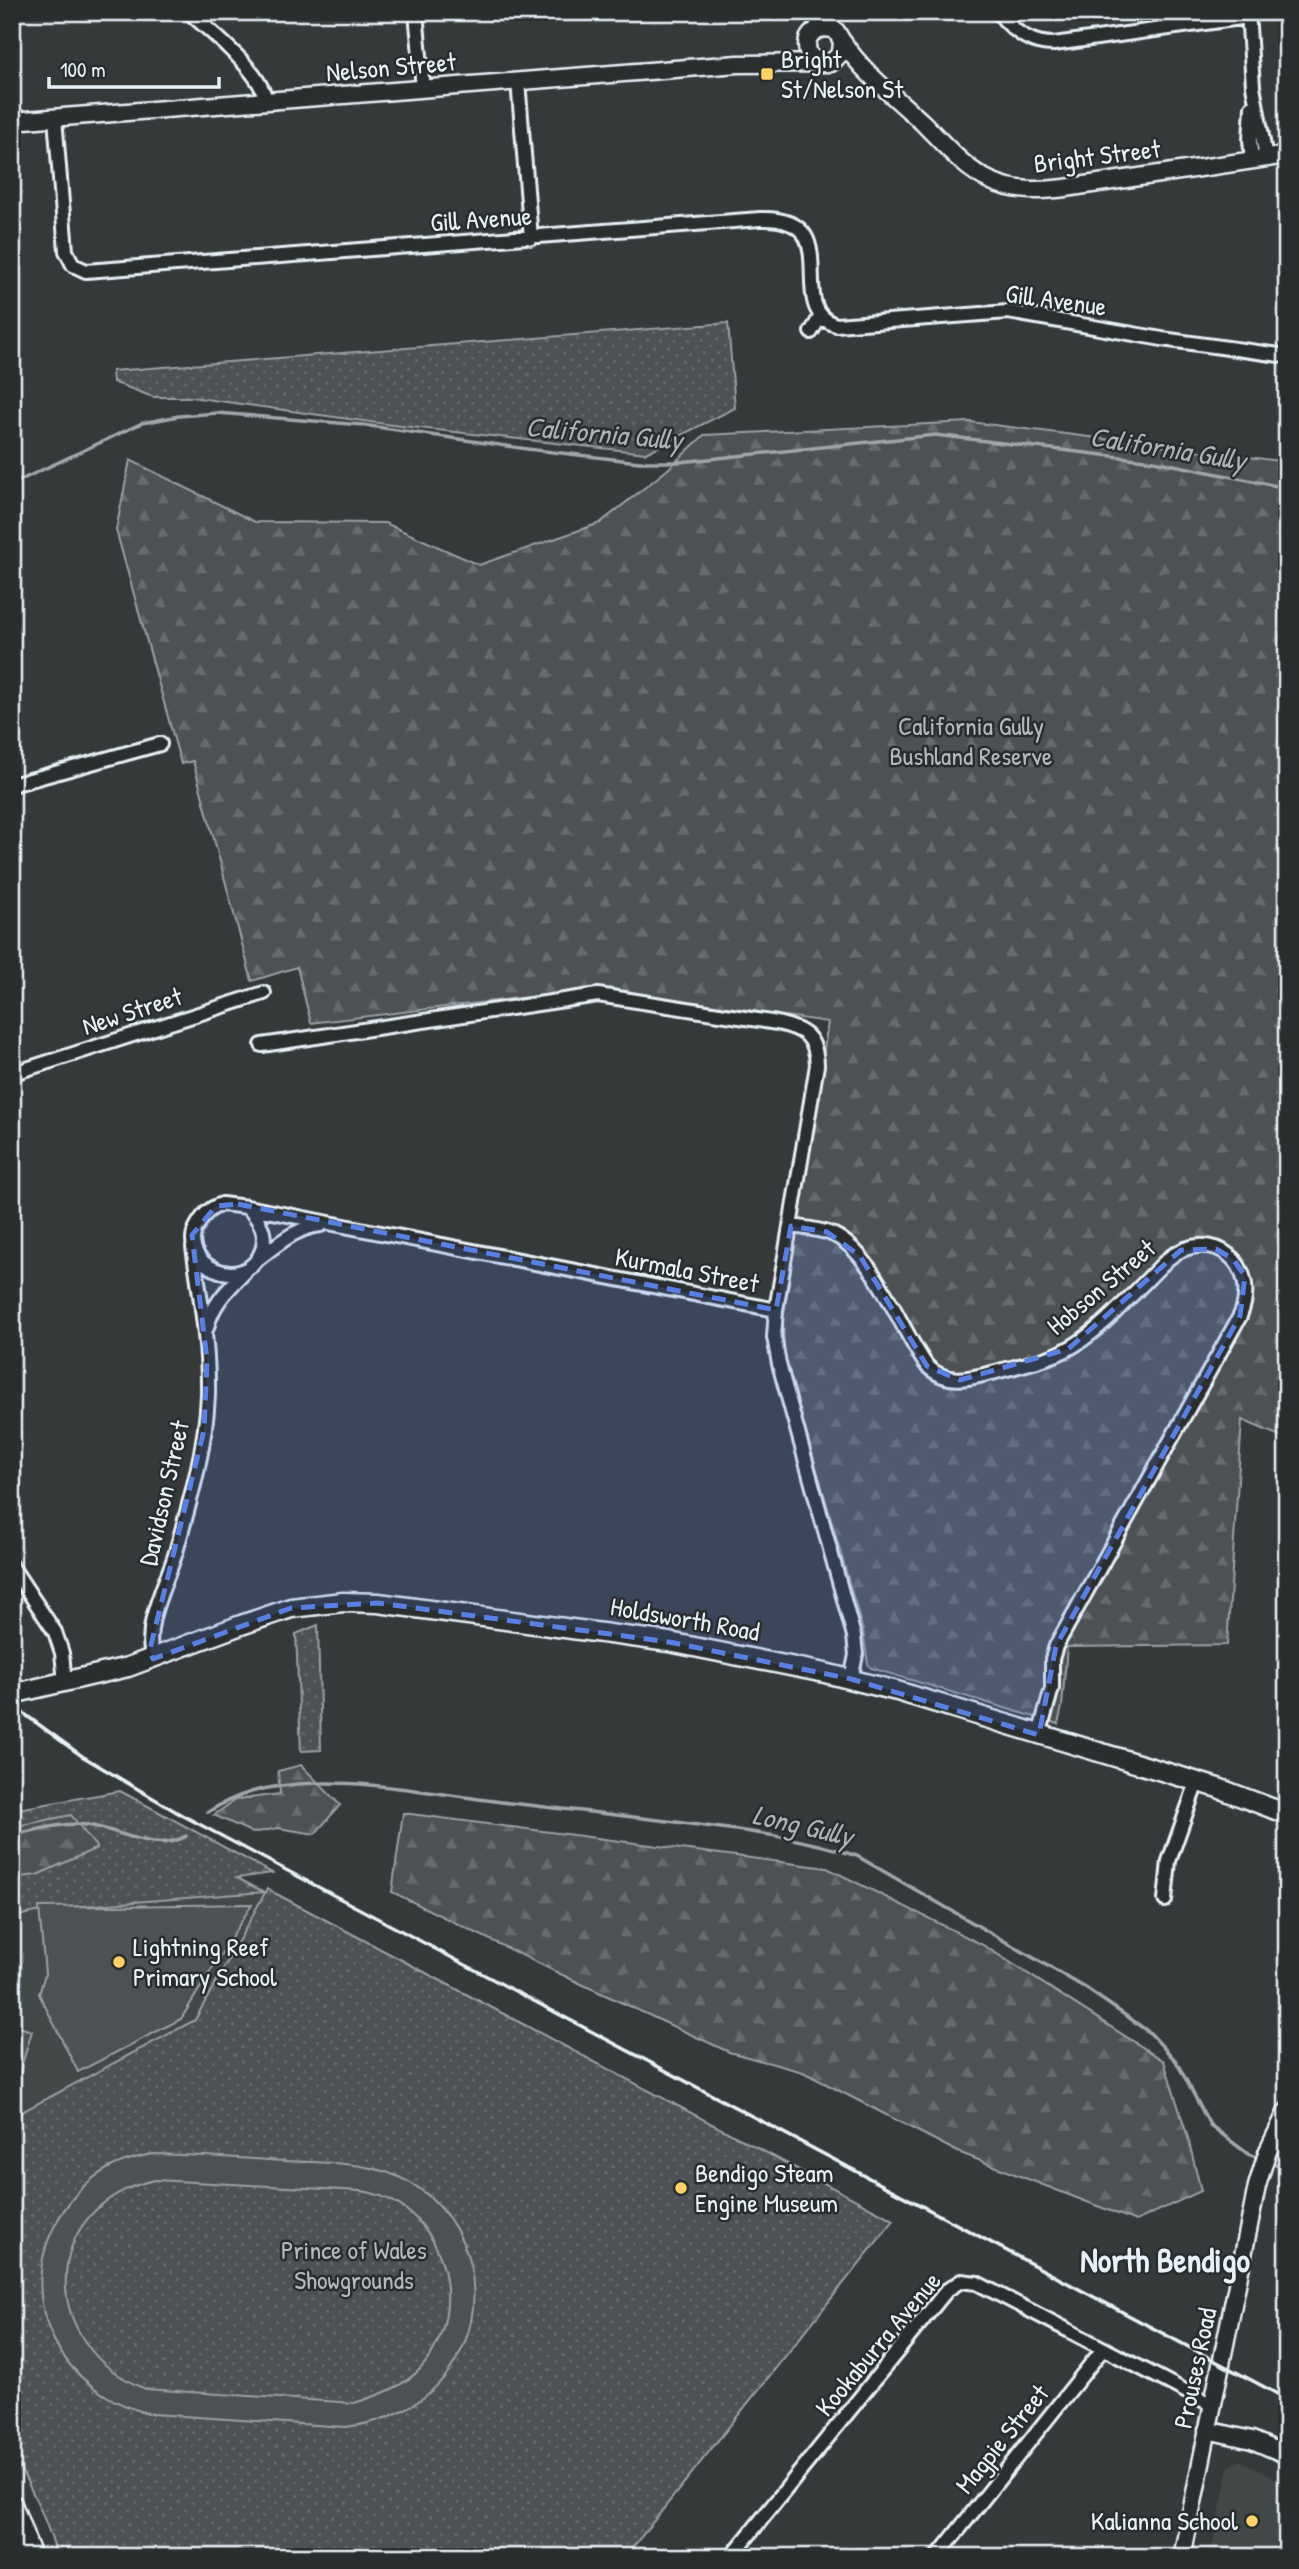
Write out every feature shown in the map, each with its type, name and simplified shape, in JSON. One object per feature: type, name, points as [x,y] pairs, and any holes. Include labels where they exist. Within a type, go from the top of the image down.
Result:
[{"type":"main road","name":"Holdsworth Road","points":[[12,1694],[112,1672],[291,1608],[360,1602],[473,1614],[669,1642],[851,1679],[1197,1782],[1257,1801],[1287,1814]]},
{"type":"main road","name":"Holdsworth Road","points":[[12,1683],[65,1682]]},
{"type":"main road","points":[[13,2505],[32,2557]]},
{"type":"main road","points":[[12,2546],[16,2557]]},
{"type":"street","points":[[188,12],[251,72],[261,85],[266,101]]},
{"type":"street","points":[[416,12],[423,89]]},
{"type":"street","points":[[801,12],[809,54],[826,63],[841,53],[843,42],[838,33],[809,12]]},
{"type":"street","points":[[998,12],[1027,38],[1054,44],[1248,15],[1259,159]]},
{"type":"street","points":[[807,41],[816,29],[832,29]]},
{"type":"street","name":"Nelson Street","points":[[774,62],[797,51],[807,41]]},
{"type":"street","name":"Bright Street","points":[[843,42],[870,74],[969,166],[985,178],[1007,186],[1039,190],[1065,188],[1287,155]]},
{"type":"street","name":"Nelson Street","points":[[12,121],[774,62],[826,63]]},
{"type":"street","name":"Bright Street","points":[[826,63],[849,65],[870,74]]},
{"type":"street","points":[[518,81],[531,238]]},
{"type":"street","name":"Gill Avenue","points":[[55,118],[66,251],[70,270],[103,271],[781,219],[797,226],[807,240],[814,298],[821,316],[836,325],[1008,312],[1162,339],[1287,356]]},
{"type":"street","points":[[811,332],[821,316]]},
{"type":"street","points":[[12,785],[160,744]]},
{"type":"street","name":"New Street","points":[[13,1070],[264,992]]},
{"type":"street","points":[[262,1045],[598,995],[789,1026],[808,1036],[814,1043],[817,1065],[776,1310]]},
{"type":"street","points":[[232,1204],[247,1207],[255,1215],[263,1231],[262,1249],[253,1264],[238,1273],[221,1272],[209,1266],[193,1247],[191,1235],[211,1208],[232,1204]]},
{"type":"street","name":"Kurmala Street","points":[[247,1207],[776,1310],[774,1337],[779,1364],[854,1636],[856,1655],[851,1679]]},
{"type":"street","name":"Kurmala Street","points":[[253,1264],[286,1238],[307,1227],[339,1224]]},
{"type":"street","name":"Hobson Street","points":[[791,1226],[827,1232],[853,1249],[867,1265],[927,1366],[939,1375],[960,1380],[1040,1360],[1068,1349],[1093,1330],[1169,1258],[1181,1250],[1195,1246],[1216,1249],[1229,1256],[1242,1269],[1247,1287],[1240,1316],[1056,1646],[1052,1659],[1052,1688],[1039,1735]]},
{"type":"street","name":"Davidson Street","points":[[153,1659],[149,1645],[151,1626],[177,1549],[204,1430],[208,1395],[205,1335],[193,1247]]},
{"type":"street","name":"Davidson Street","points":[[205,1335],[215,1307],[226,1290],[253,1264]]},
{"type":"street","points":[[12,1567],[55,1632],[62,1653],[65,1682]]},
{"type":"street","points":[[1166,1900],[1169,1861],[1197,1782]]},
{"type":"street","name":"Prouses Road","points":[[1182,2557],[1265,2160],[1287,2111]]},
{"type":"street","name":"Kookaburra Avenue","points":[[731,2557],[953,2284],[965,2280],[977,2283],[1212,2405]]},
{"type":"street","name":"Magpie Street","points":[[937,2557],[1102,2349]]},
{"type":"street","points":[[1207,2430],[1252,2440],[1287,2455]]},
{"type":"highlighted area","points":[[238,1204],[776,1310],[791,1226],[827,1232],[860,1256],[927,1366],[960,1380],[1068,1349],[1181,1250],[1216,1249],[1233,1259],[1245,1276],[1240,1316],[1056,1646],[1039,1735],[851,1679],[669,1642],[378,1603],[291,1608],[153,1659],[150,1649],[204,1430],[207,1360],[192,1235],[216,1206]]},
{"type":"shaded area","name":"Lightning Reef Primary School","points":[[265,1893],[195,2020],[12,2117],[12,1905],[46,1898]]},
{"type":"shaded area","name":"Kalianna School","points":[[1240,2460],[1287,2485],[1287,2557],[1210,2557],[1229,2466]]},
{"type":"green space","points":[[728,323],[735,408],[646,453],[392,425],[191,397],[153,397],[113,382],[112,371]]},
{"type":"green space","name":"California Gully Bushland Reserve","points":[[970,422],[1287,462],[1287,1439],[1242,1420],[1227,1645],[1067,1647],[1058,1724],[871,1668],[868,1664],[863,1631],[811,1449],[807,1450],[785,1364],[783,1321],[828,1022],[595,989],[311,1023],[297,967],[252,981],[193,761],[181,764],[116,530],[130,460],[255,522],[385,523],[479,565],[600,523],[667,470],[704,435]]},
{"type":"green space","points":[[318,1625],[321,1750],[301,1751],[296,1634]]},
{"type":"green space","points":[[301,1765],[340,1805],[315,1834],[278,1828],[253,1833],[214,1815],[235,1800],[280,1794],[278,1771]]},
{"type":"green space","points":[[120,1791],[272,1873],[237,1878],[264,1892],[56,1908],[12,1917],[12,1810]]},
{"type":"green space","points":[[403,1813],[827,1868],[983,1945],[1164,2061],[1201,2191],[1136,2221],[958,2152],[803,2072],[729,2052],[577,1982],[392,1892]]},
{"type":"green space","points":[[71,1815],[97,1848],[37,1875],[12,1878],[12,1827]]},
{"type":"green space","name":"Prince of Wales Showgrounds","points":[[267,1889],[894,2220],[625,2557],[57,2557],[32,2490],[12,2453],[12,2117],[195,2020]]},
{"type":"green space","name":"Lightning Reef Primary School","points":[[252,1904],[181,2019],[78,2072],[39,1994],[45,1974],[39,1907]]},
{"type":"green space","points":[[12,2025],[32,2031],[12,2098]]},
{"type":"green space","points":[[152,2154],[349,2164],[395,2175],[432,2198],[463,2242],[471,2268],[474,2294],[471,2321],[463,2347],[449,2371],[428,2394],[403,2410],[375,2421],[345,2427],[153,2414],[121,2404],[93,2387],[71,2366],[54,2340],[43,2311],[40,2281],[45,2249],[59,2218],[86,2184],[112,2166]],"holes":[[[155,2180],[361,2191],[389,2200],[412,2215],[430,2236],[442,2261],[447,2288],[446,2316],[437,2343],[414,2375],[381,2394],[354,2403],[146,2389],[111,2369],[86,2343],[70,2312],[66,2279],[72,2247],[88,2218],[116,2195]]]},
{"type":"waterway","name":"California Gully","points":[[12,484],[142,423],[217,413],[363,425],[639,462],[680,462],[935,435],[1154,461],[1287,488]]},
{"type":"waterway","name":"Long Gully","points":[[208,1812],[230,1800],[262,1789],[298,1784],[351,1784],[733,1829],[795,1840],[857,1856],[1084,1987],[1151,2034],[1176,2061],[1210,2125],[1248,2154],[1259,2158]]},
{"type":"waterway","name":"Long Gully","points":[[12,1835],[78,1824],[150,1841],[175,1841],[186,1836]]},
{"type":"waterway","name":"Long Gully","points":[[1269,2162],[1287,2167]]},
{"type":"railway","points":[[12,1705],[82,1756],[180,1814],[1287,2399]]},
{"type":"place","name":"Bright St/Nelson St","points":[[767,74]]},
{"type":"place","name":"Lightning Reef Primary School","points":[[119,1962]]},
{"type":"place","name":"Bendigo Steam Engine Museum","points":[[681,2188]]},
{"type":"place","name":"Kalianna School","points":[[1252,2521]]},
{"type":"district","name":"North Bendigo","points":[[1165,2260]]}]
